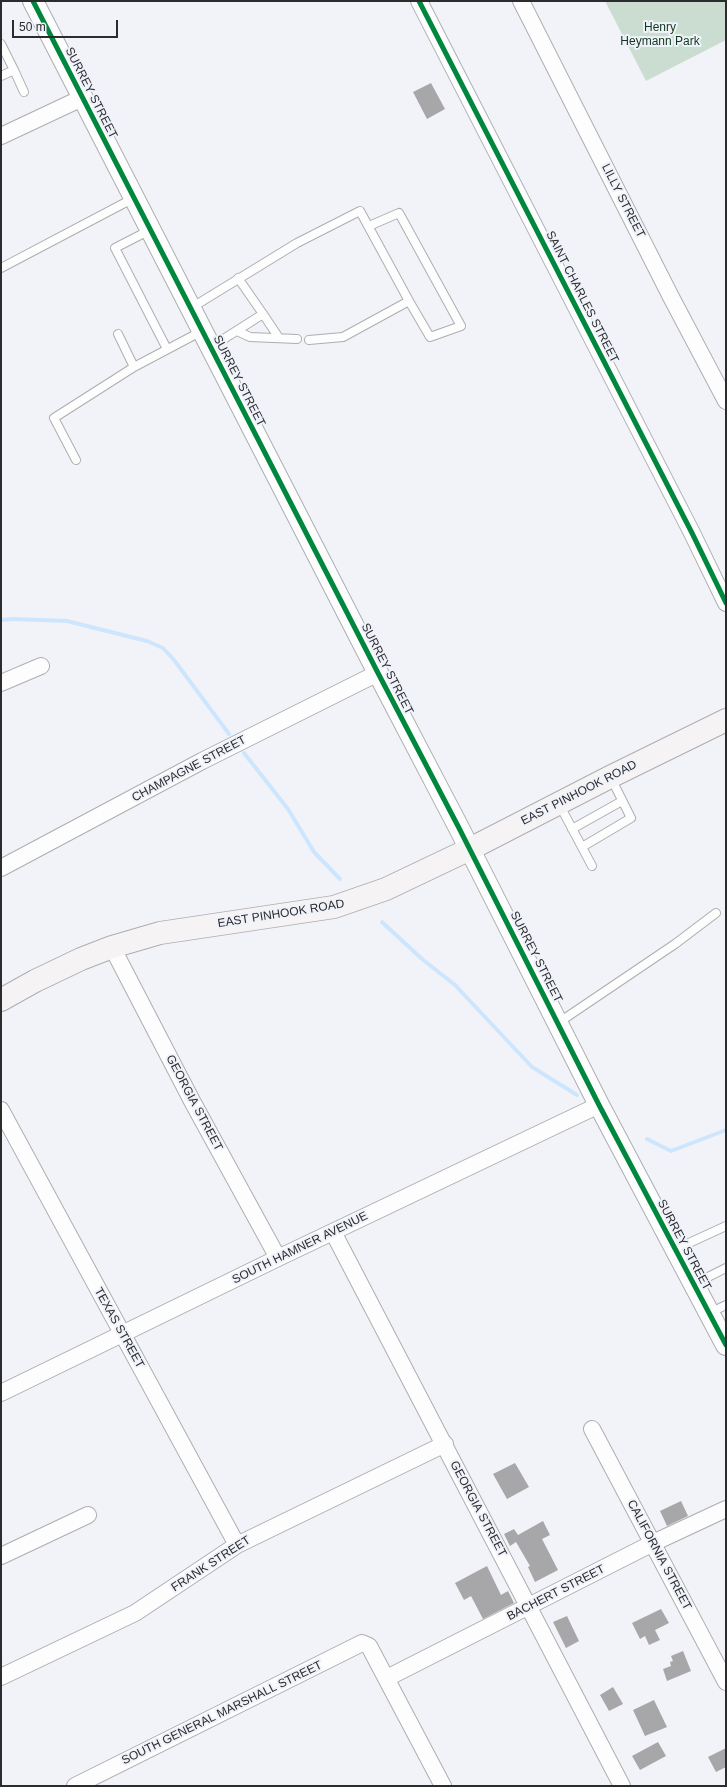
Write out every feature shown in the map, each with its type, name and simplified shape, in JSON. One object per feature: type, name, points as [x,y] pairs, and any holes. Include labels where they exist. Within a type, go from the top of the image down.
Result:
[{"type":"main road","name":"EAST PINHOOK ROAD","points":[[1,1000],[34,981],[81,959],[112,947],[160,933],[334,907],[386,889],[470,849],[558,803],[726,720]]},
{"type":"street","name":"SURREY STREET","points":[[33,1],[470,849],[599,1105],[694,1284],[718,1309],[726,1345]]},
{"type":"street","name":"SAINT CHARLES STREET","points":[[419,1],[692,533],[726,603]]},
{"type":"street","name":"LILLY STREET","points":[[521,1],[671,297],[726,401]]},
{"type":"street","points":[[1,136],[82,98]]},
{"type":"street","points":[[1,683],[41,666]]},
{"type":"street","name":"CHAMPAGNE STREET","points":[[1,868],[202,761],[378,673]]},
{"type":"street","name":"GEORGIA STREET","points":[[112,947],[192,1101],[278,1258]]},
{"type":"street","name":"SOUTH HAMNER AVENUE","points":[[1,1393],[278,1258],[599,1105]]},
{"type":"street","name":"TEXAS STREET","points":[[1,1110],[237,1545]]},
{"type":"street","name":"GEORGIA STREET","points":[[333,1232],[622,1786]]},
{"type":"street","name":"CALIFORNIA STREET","points":[[592,1429],[654,1543],[726,1682]]},
{"type":"street","name":"FRANK STREET","points":[[1,1677],[135,1613],[237,1545],[444,1444]]},
{"type":"street","name":"BACHERT STREET","points":[[387,1678],[654,1543],[726,1509]]},
{"type":"street","points":[[1,1556],[88,1515]]},
{"type":"street","name":"SOUTH GENERAL MARSHALL STREET","points":[[75,1786],[362,1643],[369,1646],[387,1678]]},
{"type":"street","points":[[387,1678],[443,1786]]},
{"type":"lane","points":[[1,44],[24,92]]},
{"type":"lane","points":[[1,76],[14,70]]},
{"type":"lane","points":[[1,268],[134,198]]},
{"type":"lane","points":[[191,308],[297,243],[360,212],[430,337],[460,326],[399,213],[369,226]]},
{"type":"lane","points":[[151,230],[115,248],[167,349]]},
{"type":"lane","points":[[238,278],[279,338]]},
{"type":"lane","points":[[309,340],[343,337],[409,301]]},
{"type":"lane","points":[[76,460],[54,418],[134,366],[167,349],[237,331],[263,314]]},
{"type":"lane","points":[[237,331],[250,337],[296,339]]},
{"type":"lane","points":[[118,334],[134,366]]},
{"type":"lane","points":[[582,847],[631,818],[610,777]]},
{"type":"lane","points":[[572,829],[622,801]]},
{"type":"lane","points":[[558,803],[592,866]]},
{"type":"lane","points":[[558,1023],[675,944],[716,913]]},
{"type":"lane","points":[[676,1250],[726,1226]]},
{"type":"lane","points":[[694,1284],[726,1268]]},
{"type":"green space","name":"Henry Heymann Park","points":[[605,1],[726,1],[726,40],[646,81]]},
{"type":"building","points":[[431,83],[445,109],[427,119],[413,92]]},
{"type":"building","points":[[515,1463],[529,1487],[507,1499],[493,1474]]},
{"type":"building","points":[[681,1501],[688,1516],[667,1526],[660,1511]]},
{"type":"building","points":[[543,1521],[550,1535],[542,1539],[558,1570],[535,1582],[528,1567],[530,1566],[516,1542],[510,1546],[504,1534],[514,1529],[518,1535]]},
{"type":"building","points":[[487,1566],[501,1595],[508,1591],[514,1603],[483,1619],[471,1596],[464,1600],[455,1583]]},
{"type":"building","points":[[661,1609],[669,1623],[655,1630],[660,1640],[649,1645],[645,1636],[640,1639],[632,1623]]},
{"type":"building","points":[[567,1616],[579,1641],[566,1648],[553,1622]]},
{"type":"building","points":[[683,1651],[691,1671],[667,1681],[663,1669],[671,1666],[670,1662],[673,1661],[671,1656]]},
{"type":"building","points":[[613,1687],[623,1704],[609,1711],[600,1695]]},
{"type":"building","points":[[654,1700],[667,1727],[645,1736],[633,1710]]},
{"type":"building","points":[[658,1742],[666,1756],[640,1770],[632,1756]]},
{"type":"building","points":[[726,1748],[726,1767],[716,1772],[708,1757]]},
{"type":"waterway","points":[[1,620],[67,621],[147,641],[163,648],[174,660],[229,734]]},
{"type":"waterway","points":[[244,753],[288,809],[314,852],[340,879]]},
{"type":"waterway","points":[[382,922],[422,959],[455,985],[532,1067],[577,1095]]},
{"type":"waterway","points":[[647,1139],[671,1151],[726,1130]]},
{"type":"cycle path","points":[[33,1],[459,828],[599,1105],[726,1345]]},
{"type":"cycle path","points":[[419,1],[692,533],[726,603]]}]
